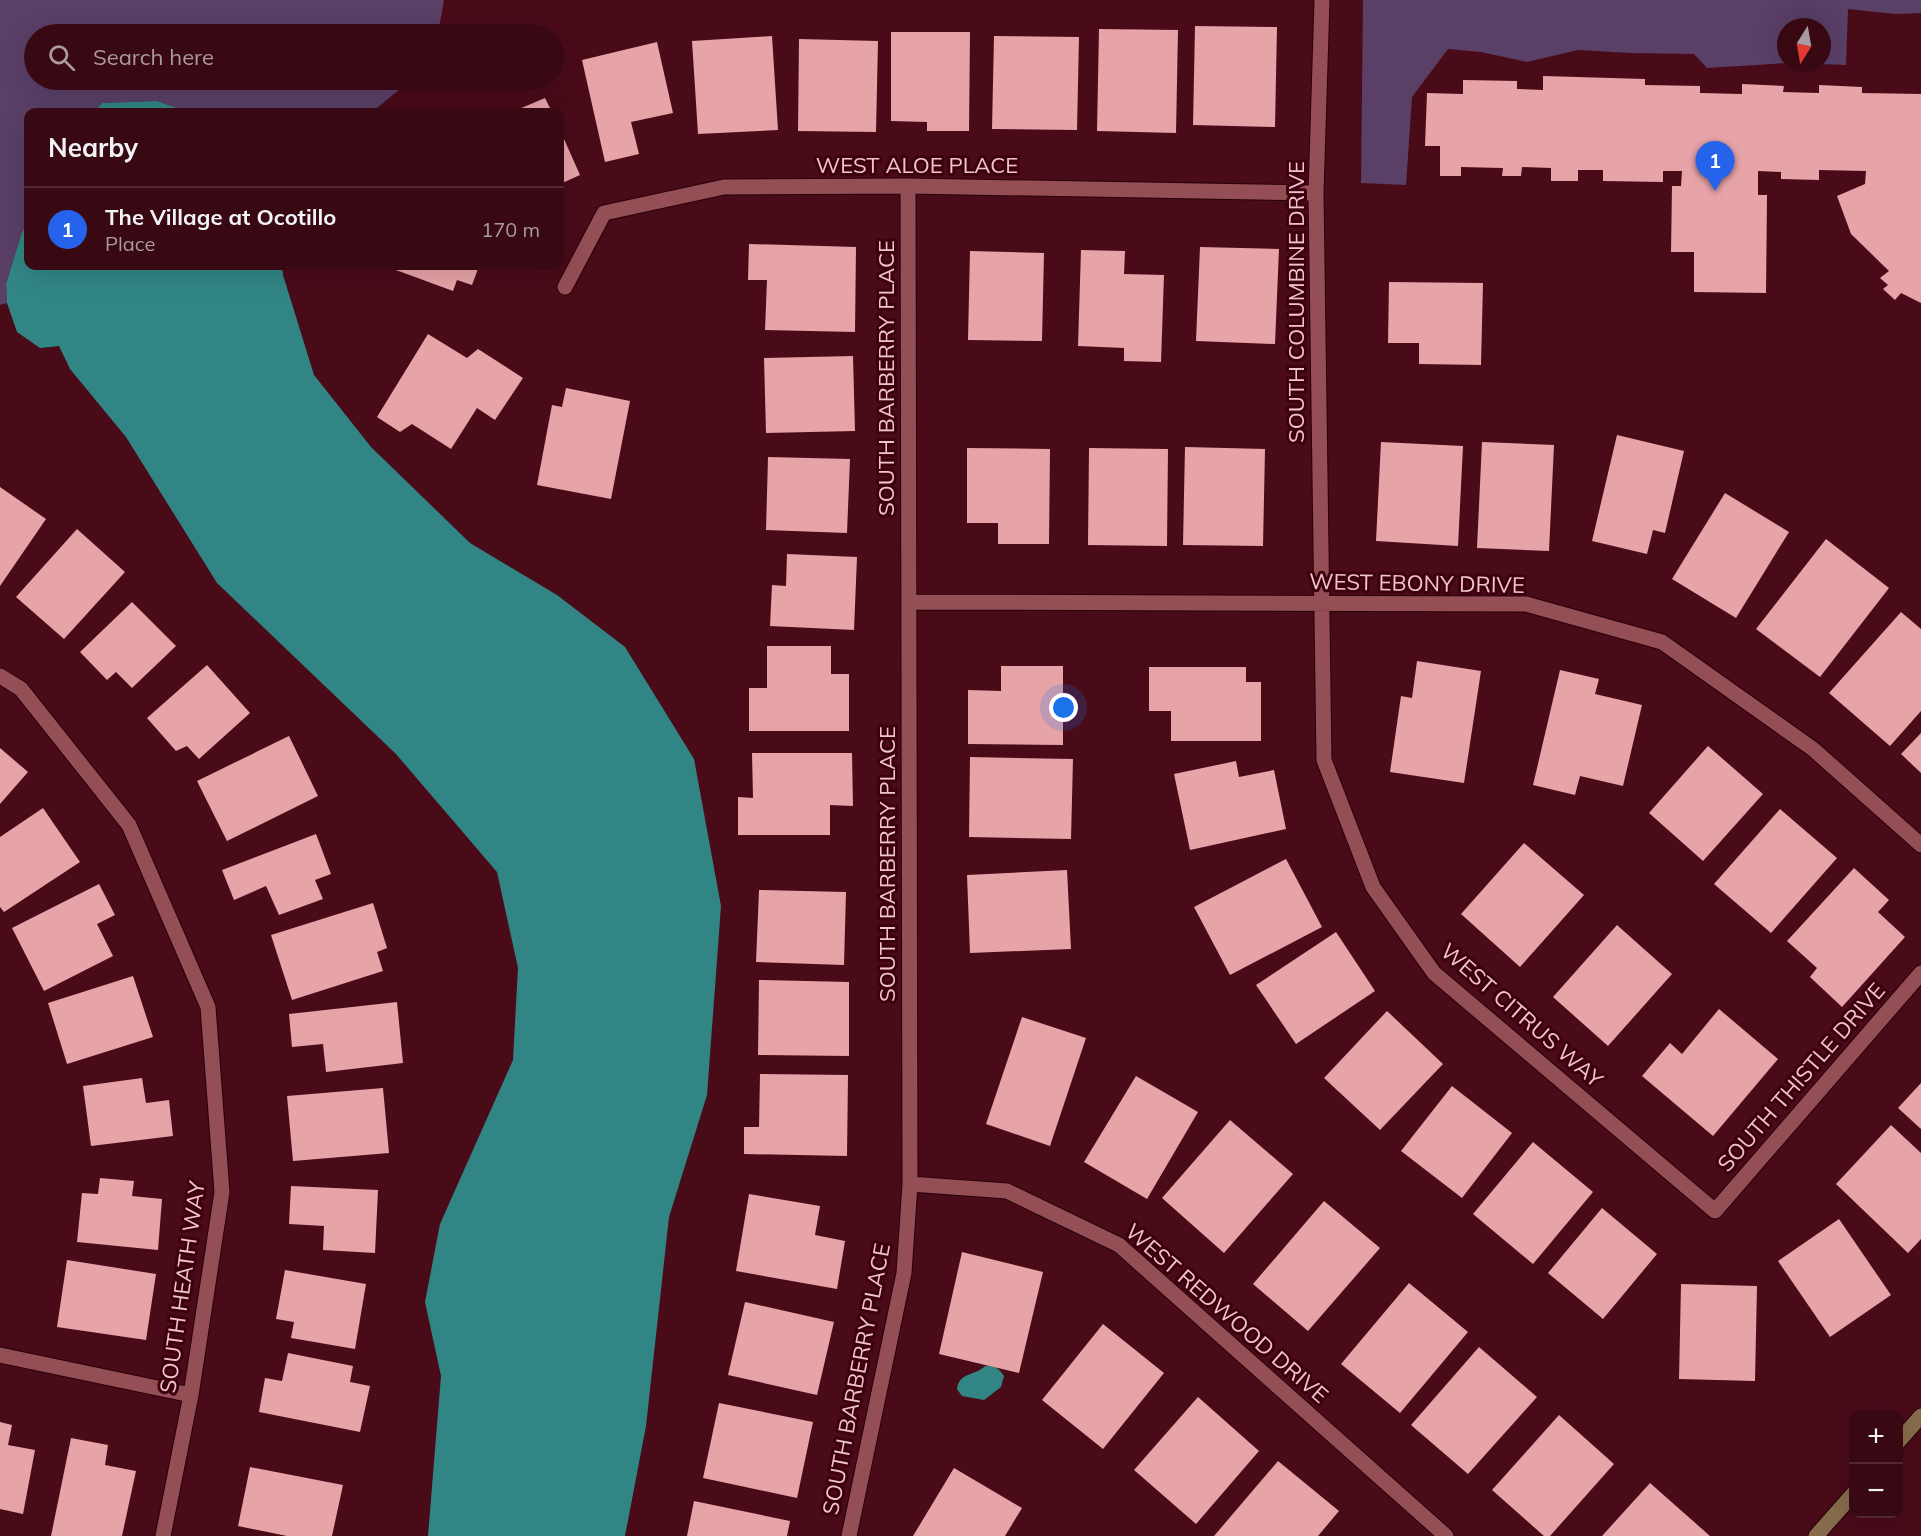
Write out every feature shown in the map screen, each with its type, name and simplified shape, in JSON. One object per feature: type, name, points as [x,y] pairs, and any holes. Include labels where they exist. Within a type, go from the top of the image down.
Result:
[{"type":"main road","points":[[1903,1437],[1921,1416]]},
{"type":"main road","points":[[1816,1536],[1849,1499]]},
{"type":"street","name":"SOUTH COLUMBINE DRIVE","points":[[1322,0],[1316,193],[1322,604]]},
{"type":"street","name":"WEST ALOE PLACE","points":[[565,286],[604,213],[724,187],[908,186],[1316,193]]},
{"type":"street","name":"SOUTH BARBERRY PLACE","points":[[849,1536],[904,1273],[910,1184],[908,186]]},
{"type":"street","name":"WEST EBONY DRIVE","points":[[909,602],[1526,604],[1662,642],[1813,749],[1921,845]]},
{"type":"street","name":"WEST CITRUS WAY","points":[[1322,604],[1324,760],[1373,887],[1434,973],[1715,1210]]},
{"type":"street","name":"SOUTH HEATH WAY","points":[[0,676],[21,690],[129,825],[208,1007],[222,1192],[191,1395],[163,1536]]},
{"type":"street","name":"SOUTH THISTLE DRIVE","points":[[1715,1210],[1921,973]]},
{"type":"street","name":"WEST REDWOOD DRIVE","points":[[910,1184],[1007,1191],[1119,1245],[1446,1536]]},
{"type":"street","points":[[0,1355],[191,1395]]},
{"type":"shaded area","points":[[0,0],[444,0],[440,24],[24,24],[24,90],[399,90],[377,108],[177,108],[157,101],[102,103],[98,108],[24,108],[24,229],[6,284],[7,303],[0,305]]},
{"type":"shaded area","points":[[1363,0],[1921,0],[1921,13],[1895,14],[1848,9],[1846,65],[1831,64],[1831,18],[1777,18],[1777,64],[1707,68],[1694,54],[1578,50],[1527,62],[1481,52],[1448,49],[1412,97],[1406,185],[1361,183]]},
{"type":"water","points":[[157,101],[177,108],[98,108],[102,103]]},
{"type":"water","points":[[24,229],[24,270],[282,270],[314,375],[371,447],[470,543],[557,595],[625,647],[694,759],[721,906],[707,1095],[669,1217],[646,1426],[625,1536],[428,1536],[441,1376],[425,1302],[440,1224],[513,1060],[518,968],[497,872],[396,754],[217,583],[126,437],[70,369],[59,346],[40,348],[17,332],[7,303],[6,284]]},
{"type":"water","points":[[985,1366],[996,1368],[1002,1373],[1004,1376],[1001,1387],[984,1400],[962,1396],[957,1389],[961,1380]]},
{"type":"building","points":[[1195,26],[1277,27],[1275,127],[1193,125]]},
{"type":"building","points":[[1099,29],[1178,30],[1176,133],[1097,131]]},
{"type":"building","points":[[891,32],[970,32],[969,131],[927,131],[927,122],[891,121]]},
{"type":"building","points":[[772,36],[778,130],[698,134],[692,41]]},
{"type":"building","points":[[994,36],[1079,37],[1077,130],[992,129]]},
{"type":"building","points":[[799,39],[878,41],[876,132],[798,131]]},
{"type":"building","points":[[657,42],[673,113],[631,122],[639,154],[605,162],[582,60]]},
{"type":"building","points":[[1543,76],[1645,79],[1645,85],[1700,86],[1700,93],[1742,94],[1742,84],[1784,86],[1783,92],[1819,93],[1819,85],[1862,87],[1862,93],[1921,94],[1921,303],[1901,293],[1895,300],[1883,289],[1888,285],[1880,278],[1889,271],[1851,234],[1837,196],[1865,184],[1866,171],[1819,170],[1819,180],[1781,179],[1781,172],[1758,171],[1758,195],[1767,195],[1766,293],[1694,292],[1694,252],[1671,252],[1672,186],[1681,186],[1682,171],[1663,171],[1663,182],[1603,181],[1603,170],[1578,170],[1578,181],[1551,181],[1551,168],[1522,167],[1521,176],[1502,176],[1503,168],[1461,167],[1461,176],[1440,176],[1440,146],[1425,146],[1427,93],[1463,94],[1463,80],[1517,81],[1517,89],[1543,90]]},
{"type":"building","points":[[545,98],[550,108],[521,108]]},
{"type":"building","points":[[564,139],[580,175],[564,182]]},
{"type":"building","points":[[749,244],[856,247],[855,332],[765,330],[767,280],[748,280]]},
{"type":"building","points":[[1200,247],[1279,249],[1275,344],[1196,341]]},
{"type":"building","points":[[1081,250],[1125,251],[1124,274],[1164,275],[1161,362],[1124,361],[1124,348],[1078,346]]},
{"type":"building","points":[[970,251],[1044,253],[1042,341],[968,340]]},
{"type":"building","points":[[396,270],[478,270],[472,285],[457,280],[453,291]]},
{"type":"building","points":[[1389,282],[1483,283],[1481,365],[1419,364],[1419,343],[1388,343]]},
{"type":"building","points":[[428,334],[467,358],[478,349],[523,378],[495,420],[477,408],[451,449],[412,424],[400,432],[377,417]]},
{"type":"building","points":[[853,356],[855,431],[766,433],[764,358]]},
{"type":"building","points":[[566,388],[630,401],[611,499],[537,485],[552,405],[562,407]]},
{"type":"building","points":[[1617,435],[1684,451],[1665,533],[1653,530],[1647,554],[1592,541]]},
{"type":"building","points":[[1381,442],[1463,446],[1458,546],[1376,541]]},
{"type":"building","points":[[1482,442],[1554,445],[1549,551],[1477,548]]},
{"type":"building","points":[[1185,447],[1265,449],[1263,546],[1183,545]]},
{"type":"building","points":[[967,448],[1050,449],[1049,544],[998,544],[998,523],[967,523]]},
{"type":"building","points":[[1089,448],[1168,449],[1167,546],[1088,545]]},
{"type":"building","points":[[768,457],[850,459],[847,533],[766,530]]},
{"type":"building","points":[[0,487],[46,519],[0,586]]},
{"type":"building","points":[[1725,493],[1789,532],[1736,618],[1672,579]]},
{"type":"building","points":[[77,529],[125,572],[64,639],[16,597]]},
{"type":"building","points":[[1826,539],[1889,588],[1820,677],[1756,629]]},
{"type":"building","points":[[787,554],[857,557],[854,630],[770,626],[772,585],[786,586]]},
{"type":"building","points":[[132,602],[176,646],[132,688],[116,672],[107,680],[80,652]]},
{"type":"building","points":[[1901,612],[1921,629],[1921,711],[1890,746],[1829,693]]},
{"type":"building","points":[[767,646],[831,646],[831,674],[849,674],[849,731],[749,731],[749,688],[767,688]]},
{"type":"building","points":[[1417,661],[1481,671],[1464,783],[1390,772],[1401,696],[1412,698]]},
{"type":"building","points":[[207,665],[250,713],[199,759],[187,746],[176,751],[147,718]]},
{"type":"building","points":[[1001,666],[1063,666],[1063,745],[968,744],[968,690],[1001,691]]},
{"type":"building","points":[[1149,667],[1246,667],[1246,682],[1261,682],[1261,741],[1171,741],[1171,711],[1149,711]]},
{"type":"building","points":[[1560,670],[1599,679],[1595,694],[1642,705],[1623,786],[1580,776],[1575,795],[1533,785]]},
{"type":"building","points":[[1921,733],[1921,773],[1901,754]]},
{"type":"building","points":[[289,736],[318,796],[227,841],[197,781]]},
{"type":"building","points":[[1708,746],[1763,794],[1703,861],[1649,813]]},
{"type":"building","points":[[0,748],[28,772],[0,804]]},
{"type":"building","points":[[752,753],[852,753],[853,806],[830,805],[830,835],[738,835],[738,797],[753,798]]},
{"type":"building","points":[[970,757],[1073,759],[1071,839],[969,837]]},
{"type":"building","points":[[1236,761],[1239,777],[1274,770],[1286,829],[1190,850],[1174,774]]},
{"type":"building","points":[[43,808],[80,862],[4,912],[0,907],[0,837]]},
{"type":"building","points":[[1780,809],[1837,858],[1771,933],[1714,884]]},
{"type":"building","points":[[316,834],[331,874],[315,880],[323,899],[279,915],[266,886],[234,900],[222,870]]},
{"type":"building","points":[[1524,843],[1584,895],[1520,967],[1461,914]]},
{"type":"building","points":[[1286,859],[1322,927],[1230,975],[1194,907]]},
{"type":"building","points":[[1854,868],[1889,900],[1878,912],[1905,937],[1842,1007],[1810,977],[1817,968],[1787,941]]},
{"type":"building","points":[[1067,870],[1071,949],[970,953],[967,875]]},
{"type":"building","points":[[99,884],[115,915],[97,924],[113,956],[44,991],[12,928]]},
{"type":"building","points":[[759,890],[846,892],[844,965],[756,962]]},
{"type":"building","points":[[373,903],[387,948],[377,952],[383,971],[292,1000],[271,935]]},
{"type":"building","points":[[1617,925],[1672,974],[1608,1046],[1553,997]]},
{"type":"building","points":[[1336,932],[1375,991],[1296,1044],[1256,985]]},
{"type":"building","points":[[133,976],[153,1037],[67,1064],[48,1003]]},
{"type":"building","points":[[759,980],[849,982],[849,1056],[758,1055]]},
{"type":"building","points":[[397,1002],[403,1063],[326,1072],[323,1044],[292,1047],[289,1014]]},
{"type":"building","points":[[1719,1009],[1778,1059],[1713,1136],[1642,1076],[1670,1043],[1682,1054]]},
{"type":"building","points":[[1387,1011],[1443,1064],[1380,1130],[1324,1078]]},
{"type":"building","points":[[1022,1017],[1086,1038],[1050,1146],[986,1124]]},
{"type":"building","points":[[760,1074],[848,1075],[847,1156],[744,1154],[744,1127],[759,1127]]},
{"type":"building","points":[[1136,1076],[1198,1112],[1147,1199],[1084,1162]]},
{"type":"building","points":[[142,1078],[146,1103],[169,1100],[173,1136],[91,1146],[83,1086]]},
{"type":"building","points":[[1921,1083],[1921,1129],[1898,1108]]},
{"type":"building","points":[[1452,1086],[1512,1133],[1462,1198],[1401,1151]]},
{"type":"building","points":[[383,1088],[389,1153],[293,1161],[287,1096]]},
{"type":"building","points":[[1230,1120],[1293,1174],[1224,1253],[1162,1198]]},
{"type":"building","points":[[1891,1125],[1921,1153],[1921,1239],[1908,1253],[1836,1184]]},
{"type":"building","points":[[1533,1142],[1593,1192],[1533,1264],[1473,1214]]},
{"type":"building","points":[[100,1178],[134,1181],[132,1196],[162,1199],[158,1250],[77,1242],[82,1193],[98,1194]]},
{"type":"building","points":[[291,1186],[378,1190],[375,1253],[323,1250],[324,1226],[289,1224]]},
{"type":"building","points":[[749,1194],[820,1206],[815,1235],[845,1241],[837,1289],[736,1271]]},
{"type":"building","points":[[1324,1201],[1380,1248],[1308,1331],[1253,1284]]},
{"type":"building","points":[[1602,1208],[1657,1254],[1603,1319],[1548,1273]]},
{"type":"building","points":[[1839,1219],[1891,1295],[1830,1337],[1778,1261]]},
{"type":"building","points":[[962,1252],[1043,1272],[1019,1373],[939,1354]]},
{"type":"building","points":[[67,1260],[156,1274],[146,1340],[57,1327]]},
{"type":"building","points":[[285,1270],[366,1284],[355,1349],[291,1338],[294,1322],[276,1319]]},
{"type":"building","points":[[1409,1283],[1468,1332],[1400,1413],[1341,1364]]},
{"type":"building","points":[[1681,1284],[1757,1286],[1755,1381],[1679,1379]]},
{"type":"building","points":[[745,1302],[834,1322],[817,1395],[728,1375]]},
{"type":"building","points":[[1103,1324],[1164,1373],[1103,1449],[1042,1400]]},
{"type":"building","points":[[1479,1347],[1537,1397],[1468,1474],[1411,1425]]},
{"type":"building","points":[[288,1353],[353,1366],[350,1382],[370,1386],[360,1432],[259,1412],[265,1378],[282,1381]]},
{"type":"building","points":[[1198,1397],[1259,1451],[1196,1524],[1134,1470]]},
{"type":"building","points":[[719,1403],[813,1422],[797,1498],[703,1478]]},
{"type":"building","points":[[1559,1415],[1614,1464],[1550,1536],[1544,1536],[1492,1490]]},
{"type":"building","points":[[0,1422],[12,1425],[8,1445],[35,1450],[23,1514],[0,1509]]},
{"type":"building","points":[[71,1438],[108,1445],[105,1465],[136,1471],[122,1536],[51,1536]]},
{"type":"building","points":[[1278,1461],[1339,1511],[1318,1536],[1214,1536]]},
{"type":"building","points":[[250,1467],[343,1485],[332,1536],[287,1536],[238,1526]]},
{"type":"building","points":[[954,1468],[1022,1508],[1005,1536],[913,1536]]},
{"type":"building","points":[[1650,1483],[1710,1536],[1602,1536]]},
{"type":"building","points":[[694,1501],[790,1521],[787,1536],[687,1536]]},
{"type":"place","name":"The Village at Ocotillo","points":[[1715,191]]}]
